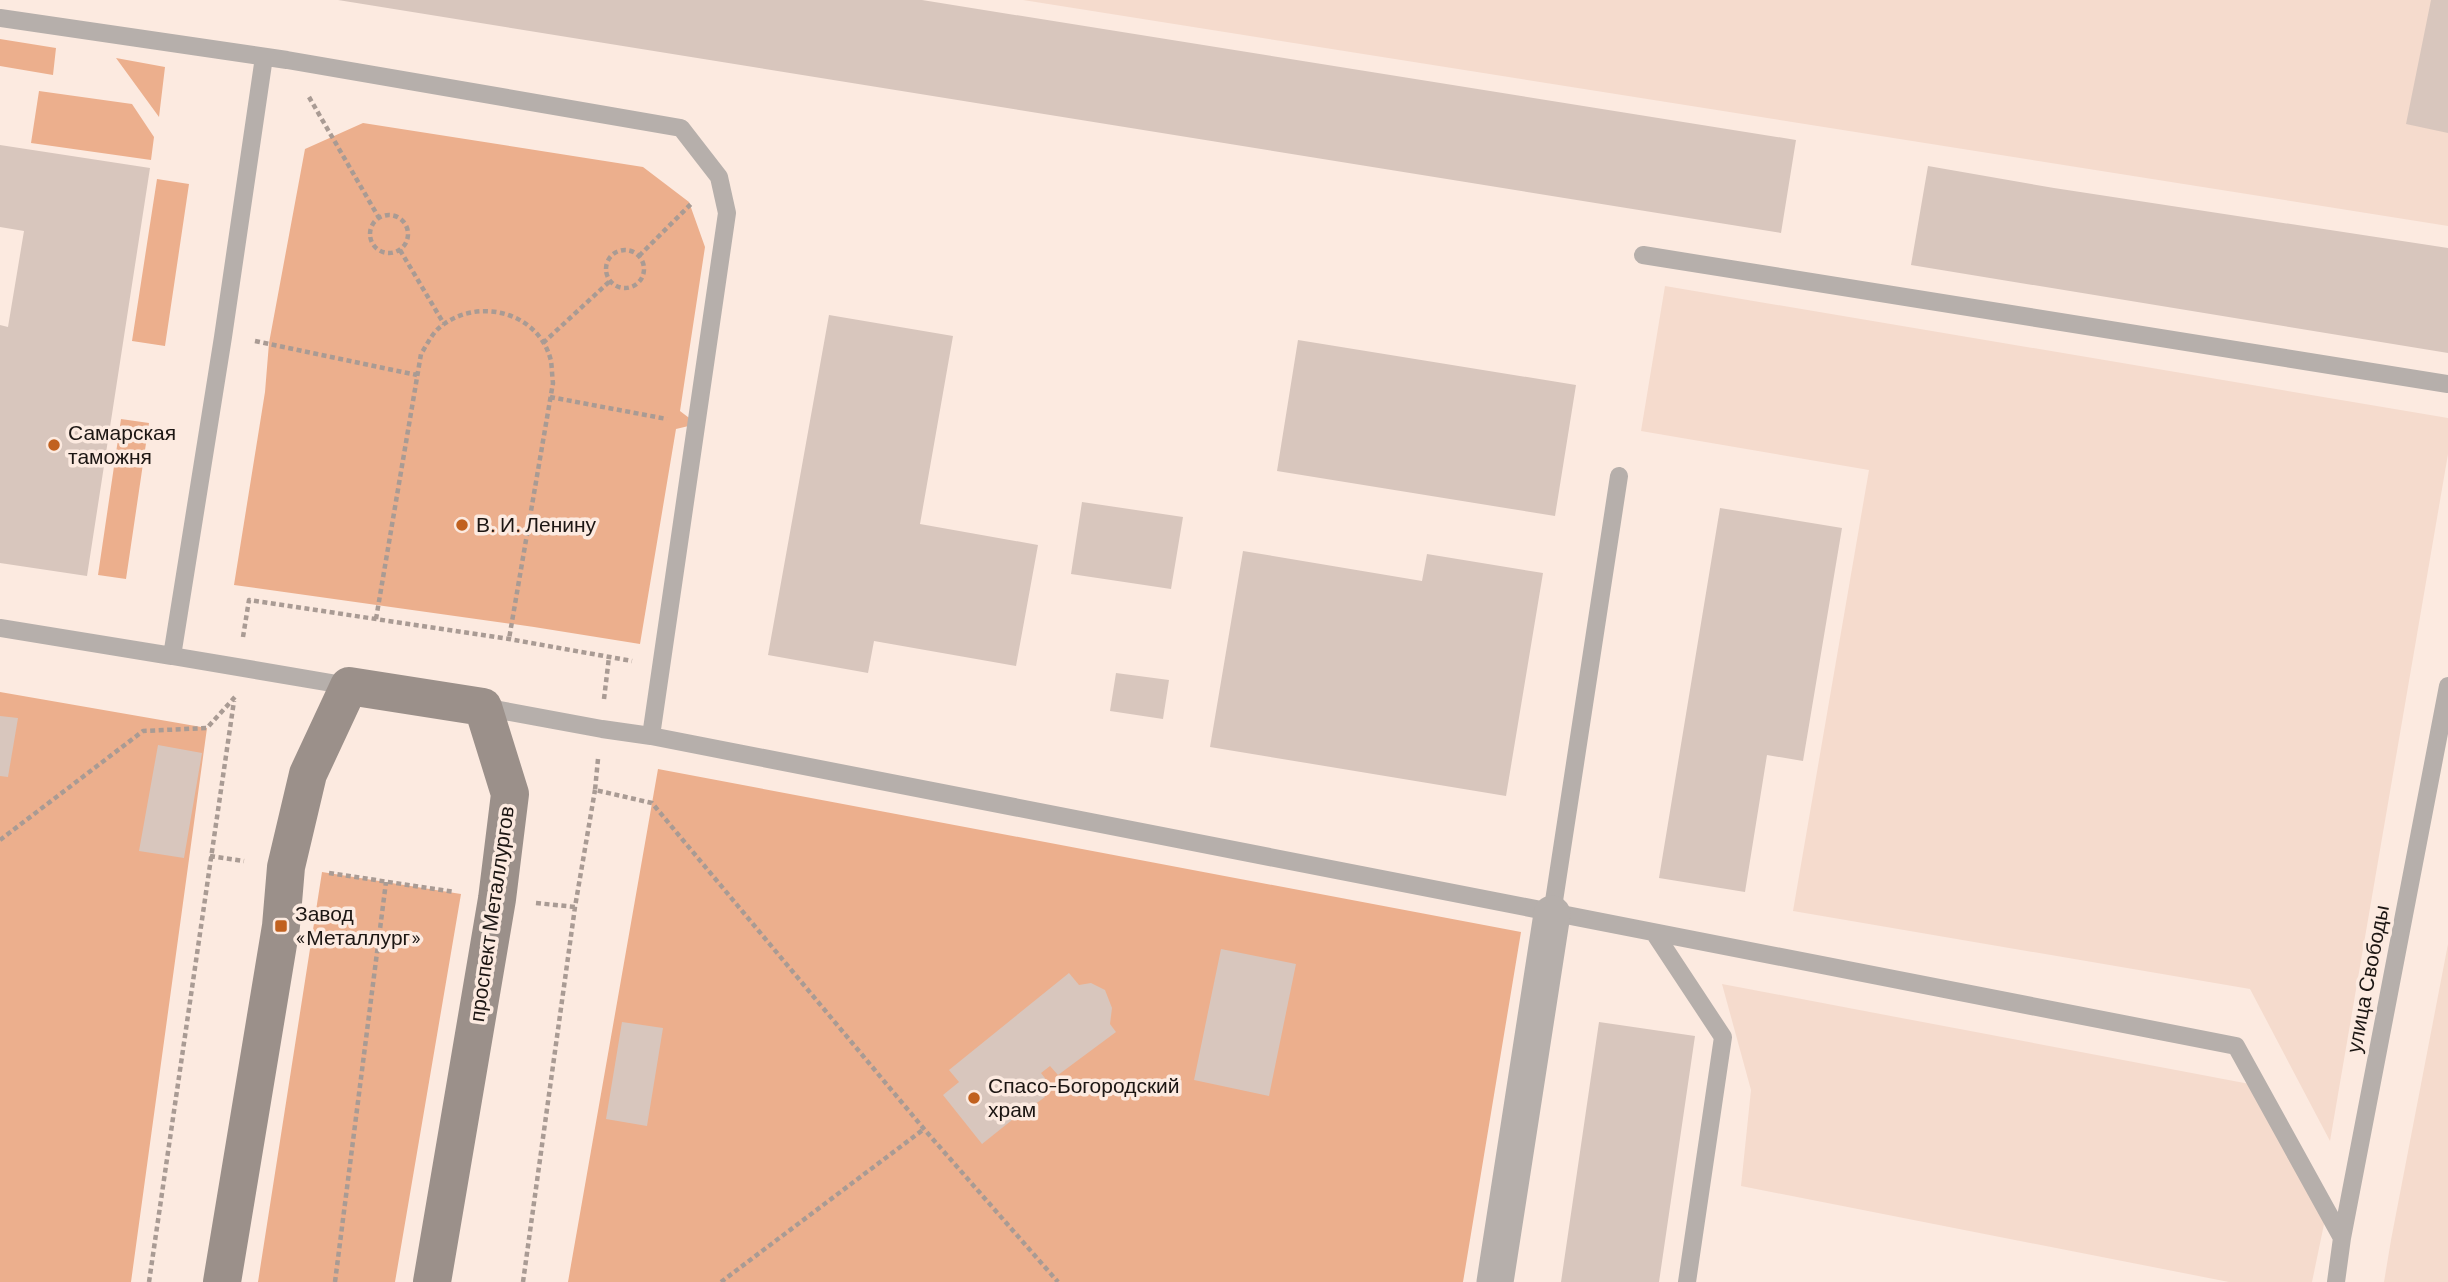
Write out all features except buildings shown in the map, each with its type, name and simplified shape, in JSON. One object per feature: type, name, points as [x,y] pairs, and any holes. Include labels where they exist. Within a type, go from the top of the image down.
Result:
[{"type":"street","points":[[222,1282],[281,926],[286,867],[308,774],[349,686],[484,707]]},
{"type":"street","name":"проспект Металлургов","points":[[432,1282],[497,899],[510,794],[484,707]]},
{"type":"street","points":[[1495,1282],[1552,914]]},
{"type":"lane","points":[[0,18],[287,60],[681,128],[719,177],[727,213],[651,736]]},
{"type":"lane","points":[[172,656],[264,57]]},
{"type":"lane","points":[[1643,256],[2448,384]]},
{"type":"lane","points":[[1552,914],[1619,476]]},
{"type":"lane","points":[[0,628],[349,686]]},
{"type":"lane","name":"улица Свободы","points":[[2336,1282],[2342,1238],[2448,686]]},
{"type":"lane","points":[[484,707],[651,736],[2236,1046],[2342,1238]]},
{"type":"lane","points":[[1655,934],[1723,1037],[1687,1282]]},
{"type":"path","points":[[287,60],[379,218]]},
{"type":"path","points":[[639,256],[719,177]]},
{"type":"path","points":[[395,215],[406,223],[409,235],[400,250],[394,253],[382,252],[373,244],[370,231],[376,219],[395,215]]},
{"type":"path","points":[[400,250],[444,324]]},
{"type":"path","points":[[631,250],[639,256],[644,270],[640,281],[624,288],[610,281],[606,266],[612,254],[631,250]]},
{"type":"path","points":[[543,343],[610,281]]},
{"type":"path","points":[[376,619],[421,354],[432,336],[444,324],[467,313],[489,310],[509,314],[527,325],[543,343],[550,360],[553,383],[509,639]]},
{"type":"path","points":[[223,337],[269,343],[417,375]]},
{"type":"path","points":[[551,397],[697,424]]},
{"type":"path","points":[[149,1282],[249,600],[509,639],[662,666]]},
{"type":"path","points":[[523,1282],[575,907],[595,790],[608,657]]},
{"type":"path","points":[[0,840],[143,731],[207,728],[234,700]]},
{"type":"path","points":[[595,790],[652,803],[924,1129],[1058,1282]]},
{"type":"path","points":[[210,856],[497,899],[575,907]]},
{"type":"path","points":[[335,1282],[386,882]]},
{"type":"path","points":[[721,1282],[924,1129]]},
{"type":"shaded area","points":[[1023,0],[2448,0],[2448,226]]},
{"type":"shaded area","points":[[0,39],[56,48],[53,75],[0,66]]},
{"type":"shaded area","points":[[116,58],[165,67],[159,117]]},
{"type":"shaded area","points":[[39,91],[132,104],[154,137],[151,160],[31,143]]},
{"type":"shaded area","points":[[363,123],[643,167],[689,202],[705,247],[680,411],[697,424],[676,429],[640,644],[234,585],[265,392],[269,343],[305,149]]},
{"type":"shaded area","points":[[157,179],[189,184],[165,346],[132,341]]},
{"type":"shaded area","points":[[1665,286],[2448,418],[2448,454],[2330,1141],[2250,989],[1793,911],[1869,470],[1641,431]]},
{"type":"shaded area","points":[[121,419],[149,423],[126,579],[98,575]]},
{"type":"shaded area","points":[[0,692],[207,728],[131,1282],[0,1282]]},
{"type":"shaded area","points":[[658,769],[1521,932],[1463,1282],[568,1282]]},
{"type":"shaded area","points":[[322,872],[461,894],[395,1282],[258,1282]]},
{"type":"shaded area","points":[[2448,944],[2448,1282],[2384,1282],[2391,1240]]},
{"type":"shaded area","points":[[1722,984],[2255,1085],[2328,1205],[2312,1282],[2229,1282],[1741,1186],[1751,1090]]},
{"type":"place","name":"Самарская таможня","points":[[54,445]]},
{"type":"place","name":"В. И. Ленину","points":[[462,525]]},
{"type":"place","name":"Завод «Металлург»","points":[[281,926]]},
{"type":"place","name":"Спасо-Богородский храм","points":[[974,1098]]}]
